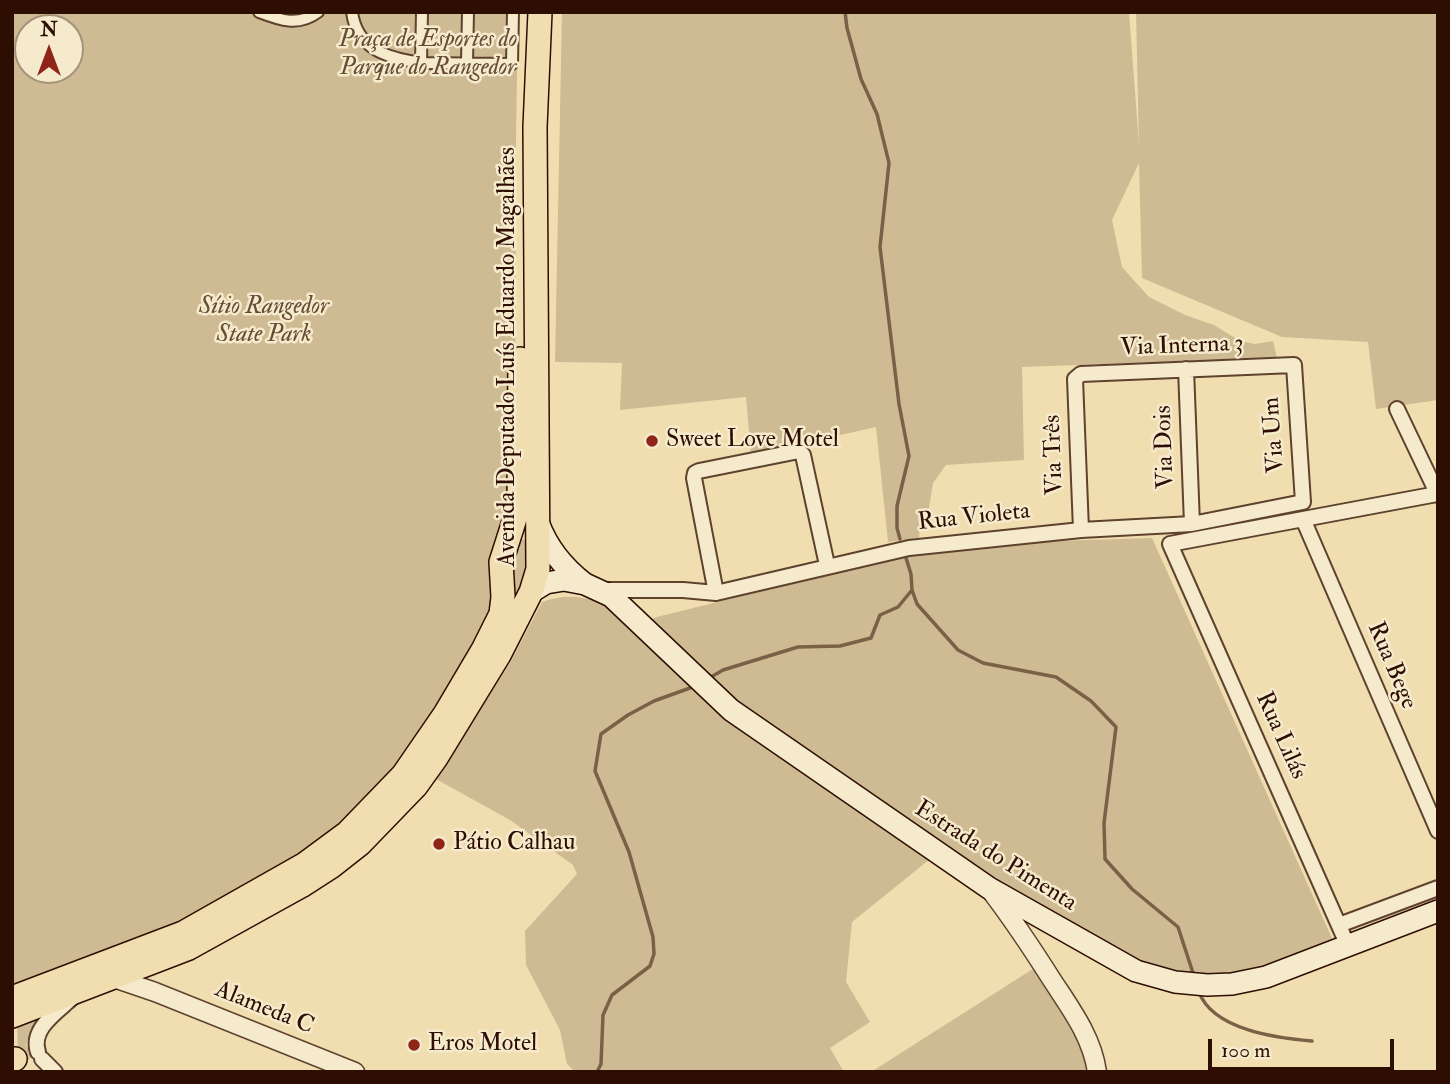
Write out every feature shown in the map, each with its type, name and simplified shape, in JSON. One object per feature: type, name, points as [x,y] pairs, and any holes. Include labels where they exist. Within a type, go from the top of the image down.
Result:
[{"type":"main road","name":"Avenida Deputado Luís Eduardo Magalhães","points":[[12,998],[183,933],[305,864],[347,833],[371,810],[420,753],[484,648],[502,607],[501,562],[519,506],[520,126],[525,12]]},
{"type":"main road","name":"Avenida Deputado Luís Eduardo Magalhães","points":[[12,1016],[147,966],[207,939],[302,886],[332,866],[380,826],[436,758],[499,656],[538,574],[535,127],[540,12]]},
{"type":"main road","name":"Estrada do Pimenta","points":[[537,519],[552,551],[571,572],[621,603],[696,679],[731,710],[989,888],[1136,971],[1175,982],[1207,985],[1266,977],[1438,911]]},
{"type":"main road","points":[[508,540],[517,533],[527,533],[536,539],[539,549]]},
{"type":"main road","points":[[531,592],[558,580],[593,586]]},
{"type":"main road","points":[[1018,928],[1022,917],[1037,916]]},
{"type":"street","points":[[259,12],[292,22],[303,22],[318,12]]},
{"type":"street","points":[[352,12],[361,38],[375,50],[391,58],[421,63],[467,64],[512,64],[513,12]]},
{"type":"street","points":[[421,63],[422,12]]},
{"type":"street","points":[[467,64],[468,12]]},
{"type":"street","name":"Via Interna 3","points":[[1075,379],[1081,374],[1294,365]]},
{"type":"street","name":"Via Um","points":[[1294,365],[1303,502]]},
{"type":"street","name":"Via Dois","points":[[1186,369],[1192,524]]},
{"type":"street","name":"Via Três","points":[[1075,379],[1081,530]]},
{"type":"street","points":[[1303,519],[1438,494],[1397,409]]},
{"type":"street","points":[[716,593],[694,478],[699,471],[799,451],[803,455],[827,565]]},
{"type":"street","name":"Rua Violeta","points":[[593,586],[624,592],[653,589],[716,593],[909,548],[1081,530],[1192,524],[1303,502]]},
{"type":"street","name":"Rua Lilás","points":[[1303,519],[1170,544],[1348,946]]},
{"type":"street","name":"Rua Bege","points":[[1303,519],[1438,831]]},
{"type":"street","points":[[634,616],[638,606],[653,589]]},
{"type":"street","points":[[989,888],[1080,1023],[1094,1054],[1097,1072]]},
{"type":"street","points":[[1339,925],[1438,888]]},
{"type":"street","points":[[147,966],[144,982],[155,992]]},
{"type":"street","name":"Alameda C","points":[[114,978],[355,1072]]},
{"type":"street","points":[[55,1072],[40,1055],[36,1044],[39,1030],[78,992]]},
{"type":"green space","name":"Sítio Rangedor State Park","points":[[12,12],[518,12],[515,505],[489,625],[393,777],[320,845],[158,936],[12,988]]},
{"type":"green space","points":[[562,12],[1129,12],[1139,145],[1136,12],[1438,12],[1438,400],[1376,409],[1368,342],[1282,337],[1142,278],[1139,163],[1112,220],[1122,267],[1149,297],[1185,315],[1214,325],[1240,341],[1255,344],[1273,341],[1277,358],[1022,367],[1024,460],[946,465],[933,483],[929,508],[920,523],[919,538],[888,542],[876,427],[751,455],[746,397],[620,410],[622,363],[555,362]]},
{"type":"green space","points":[[1152,538],[1335,945],[1248,973],[1209,981],[1140,970],[940,851],[852,922],[846,982],[870,1022],[830,1048],[844,1072],[575,1072],[567,1064],[560,1030],[526,965],[525,931],[577,874],[573,865],[510,820],[436,779],[510,663],[542,602],[556,598],[580,597],[602,604],[634,625],[890,559],[1025,542]]},
{"type":"green space","points":[[523,539],[528,542],[530,551],[527,572],[504,623],[515,541]]},
{"type":"green space","points":[[1036,967],[1085,1041],[1091,1072],[871,1072]]},
{"type":"green space","points":[[51,1009],[31,1028],[26,1045],[33,1056],[24,1063],[18,1054],[17,1023]]},
{"type":"waterway","points":[[845,12],[861,79],[877,114],[889,163],[880,247],[899,404],[909,456],[897,506],[900,539]]},
{"type":"waterway","points":[[711,677],[723,670],[798,647],[840,646],[871,638],[880,615],[898,607],[912,590],[906,558]]},
{"type":"waterway","points":[[912,590],[917,604],[958,650],[983,663],[1056,677],[1091,701],[1116,727],[1104,823],[1105,859],[1132,889],[1178,927],[1193,973]]},
{"type":"waterway","points":[[597,1072],[601,1064],[603,1015],[612,995],[650,966],[654,954],[653,937],[629,852],[595,771],[601,734],[654,701],[690,688]]},
{"type":"waterway","points":[[1199,992],[1206,1005],[1218,1015],[1248,1030],[1312,1041]]},
{"type":"place","name":"Sweet Love Motel","points":[[652,441]]},
{"type":"place","name":"Pátio Calhau","points":[[439,844]]},
{"type":"place","name":"Eros Motel","points":[[414,1045]]},
{"type":"park label","name":"Praça de Esportes do Parque do Rangedor","points":[[428,55]]}]
